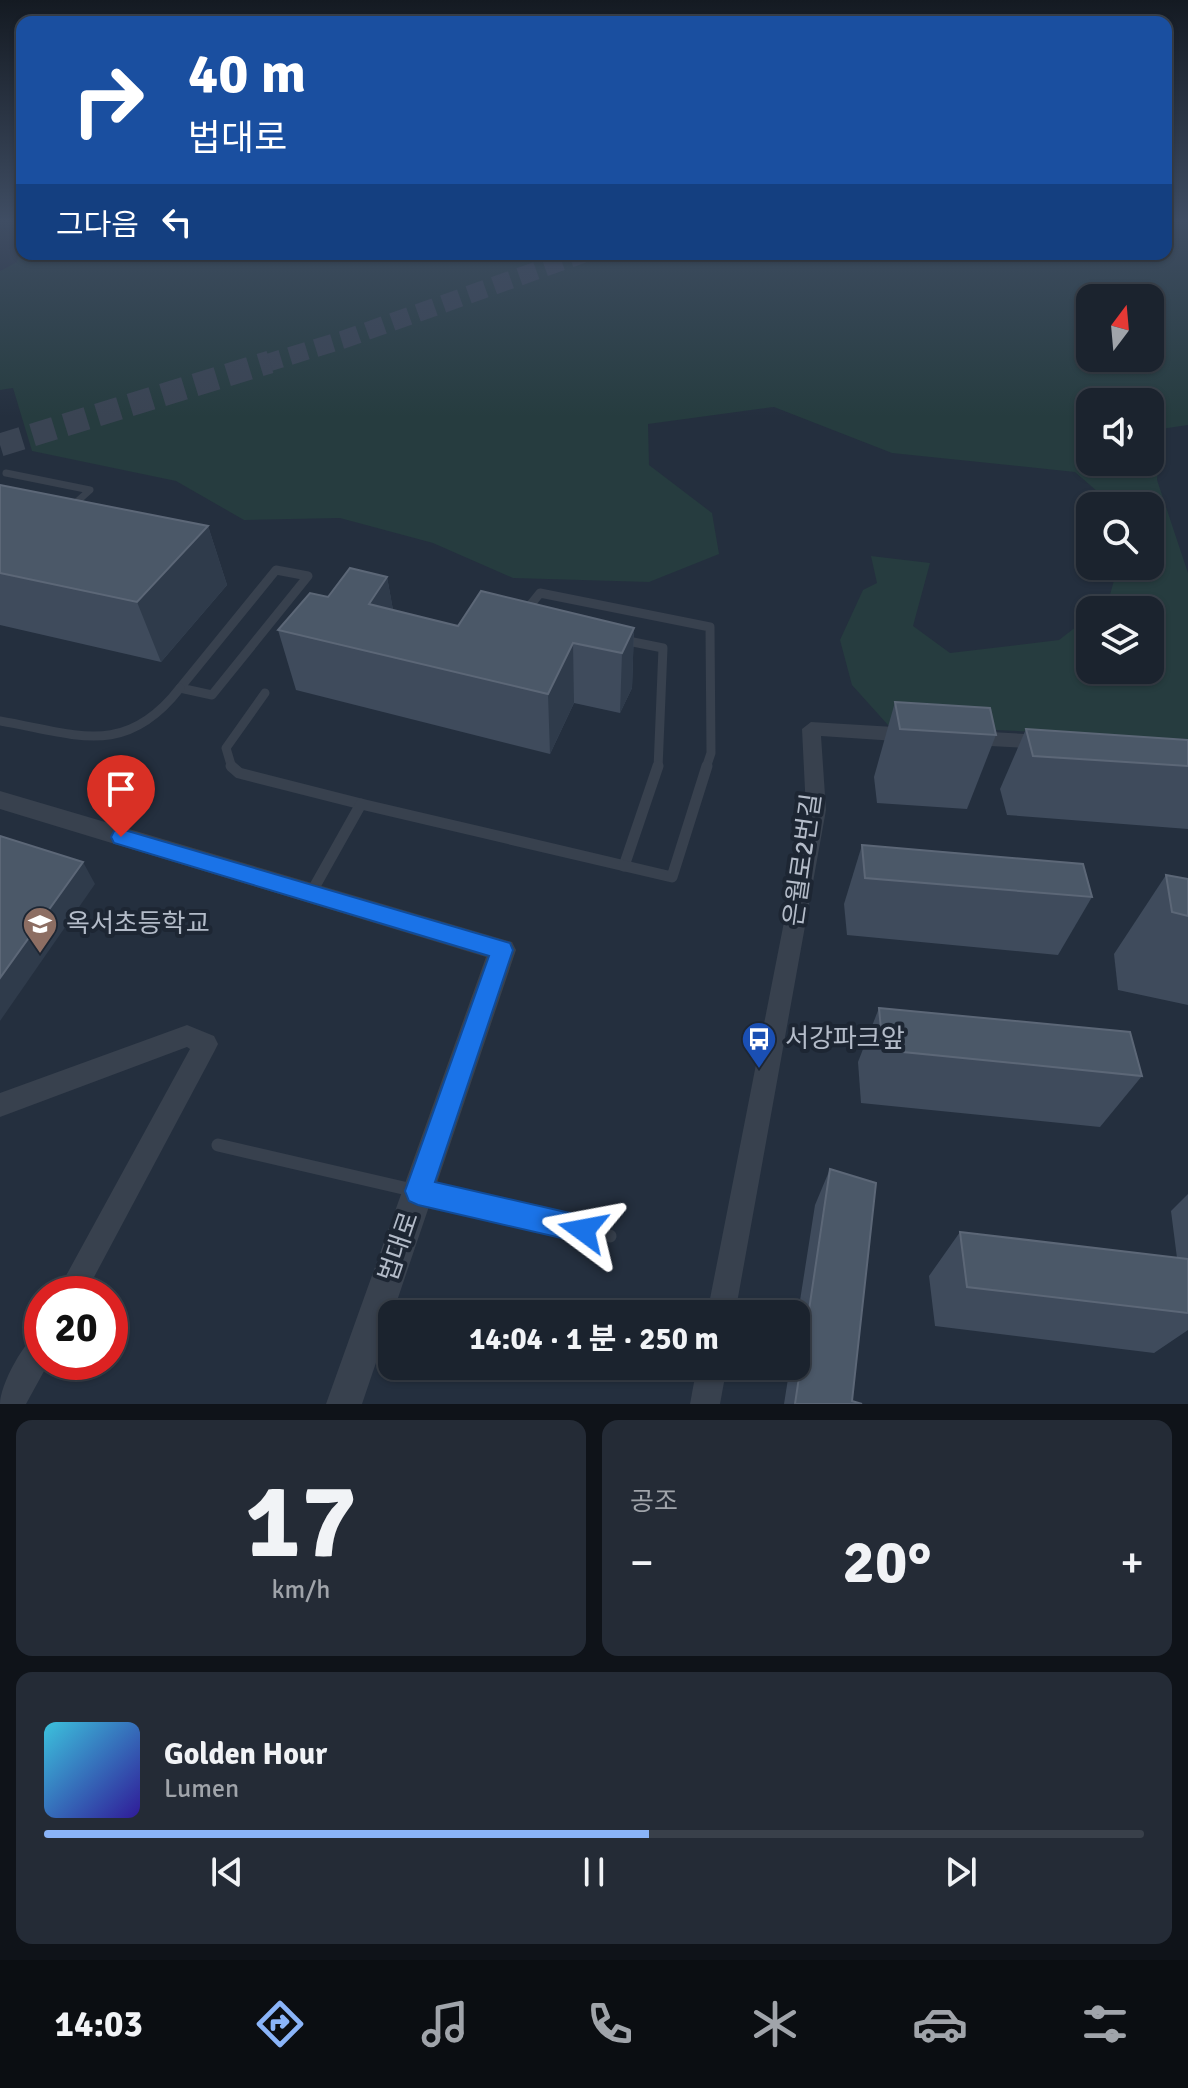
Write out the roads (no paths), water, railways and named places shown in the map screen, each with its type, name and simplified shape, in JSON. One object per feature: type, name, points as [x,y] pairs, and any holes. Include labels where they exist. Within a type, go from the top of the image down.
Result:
[{"type":"street","name":"은월로2번길","points":[[724,1300],[816,810],[811,729],[1065,744]]},
{"type":"street","name":"법대로","points":[[0,800],[502,950],[344,1404]]},
{"type":"street","points":[[0,1105],[187,1036],[206,1044],[80,1276]]},
{"type":"street","points":[[9,1401],[24,1376]]},
{"type":"street","points":[[705,1404],[709,1380]]},
{"type":"lane","points":[[6,473],[90,490],[68,509]]},
{"type":"lane","points":[[0,721],[86,735],[125,734],[169,704],[180,688],[276,570],[308,576],[212,695],[180,688]]},
{"type":"lane","points":[[265,693],[226,748],[231,767],[239,773],[672,877],[711,753],[710,627],[540,593],[521,618],[535,621]]},
{"type":"lane","points":[[606,636],[663,648],[659,764],[624,866]]},
{"type":"lane","points":[[311,893],[361,804]]},
{"type":"lane","points":[[218,1145],[610,1236]]},
{"type":"tunnel","points":[[264,364],[342,340],[495,286]]},
{"type":"tunnel","points":[[0,445],[270,362]]},
{"type":"place","name":"옥서초등학교","points":[[40,955]]},
{"type":"place","name":"서강파크앞","points":[[759,1070]]}]
